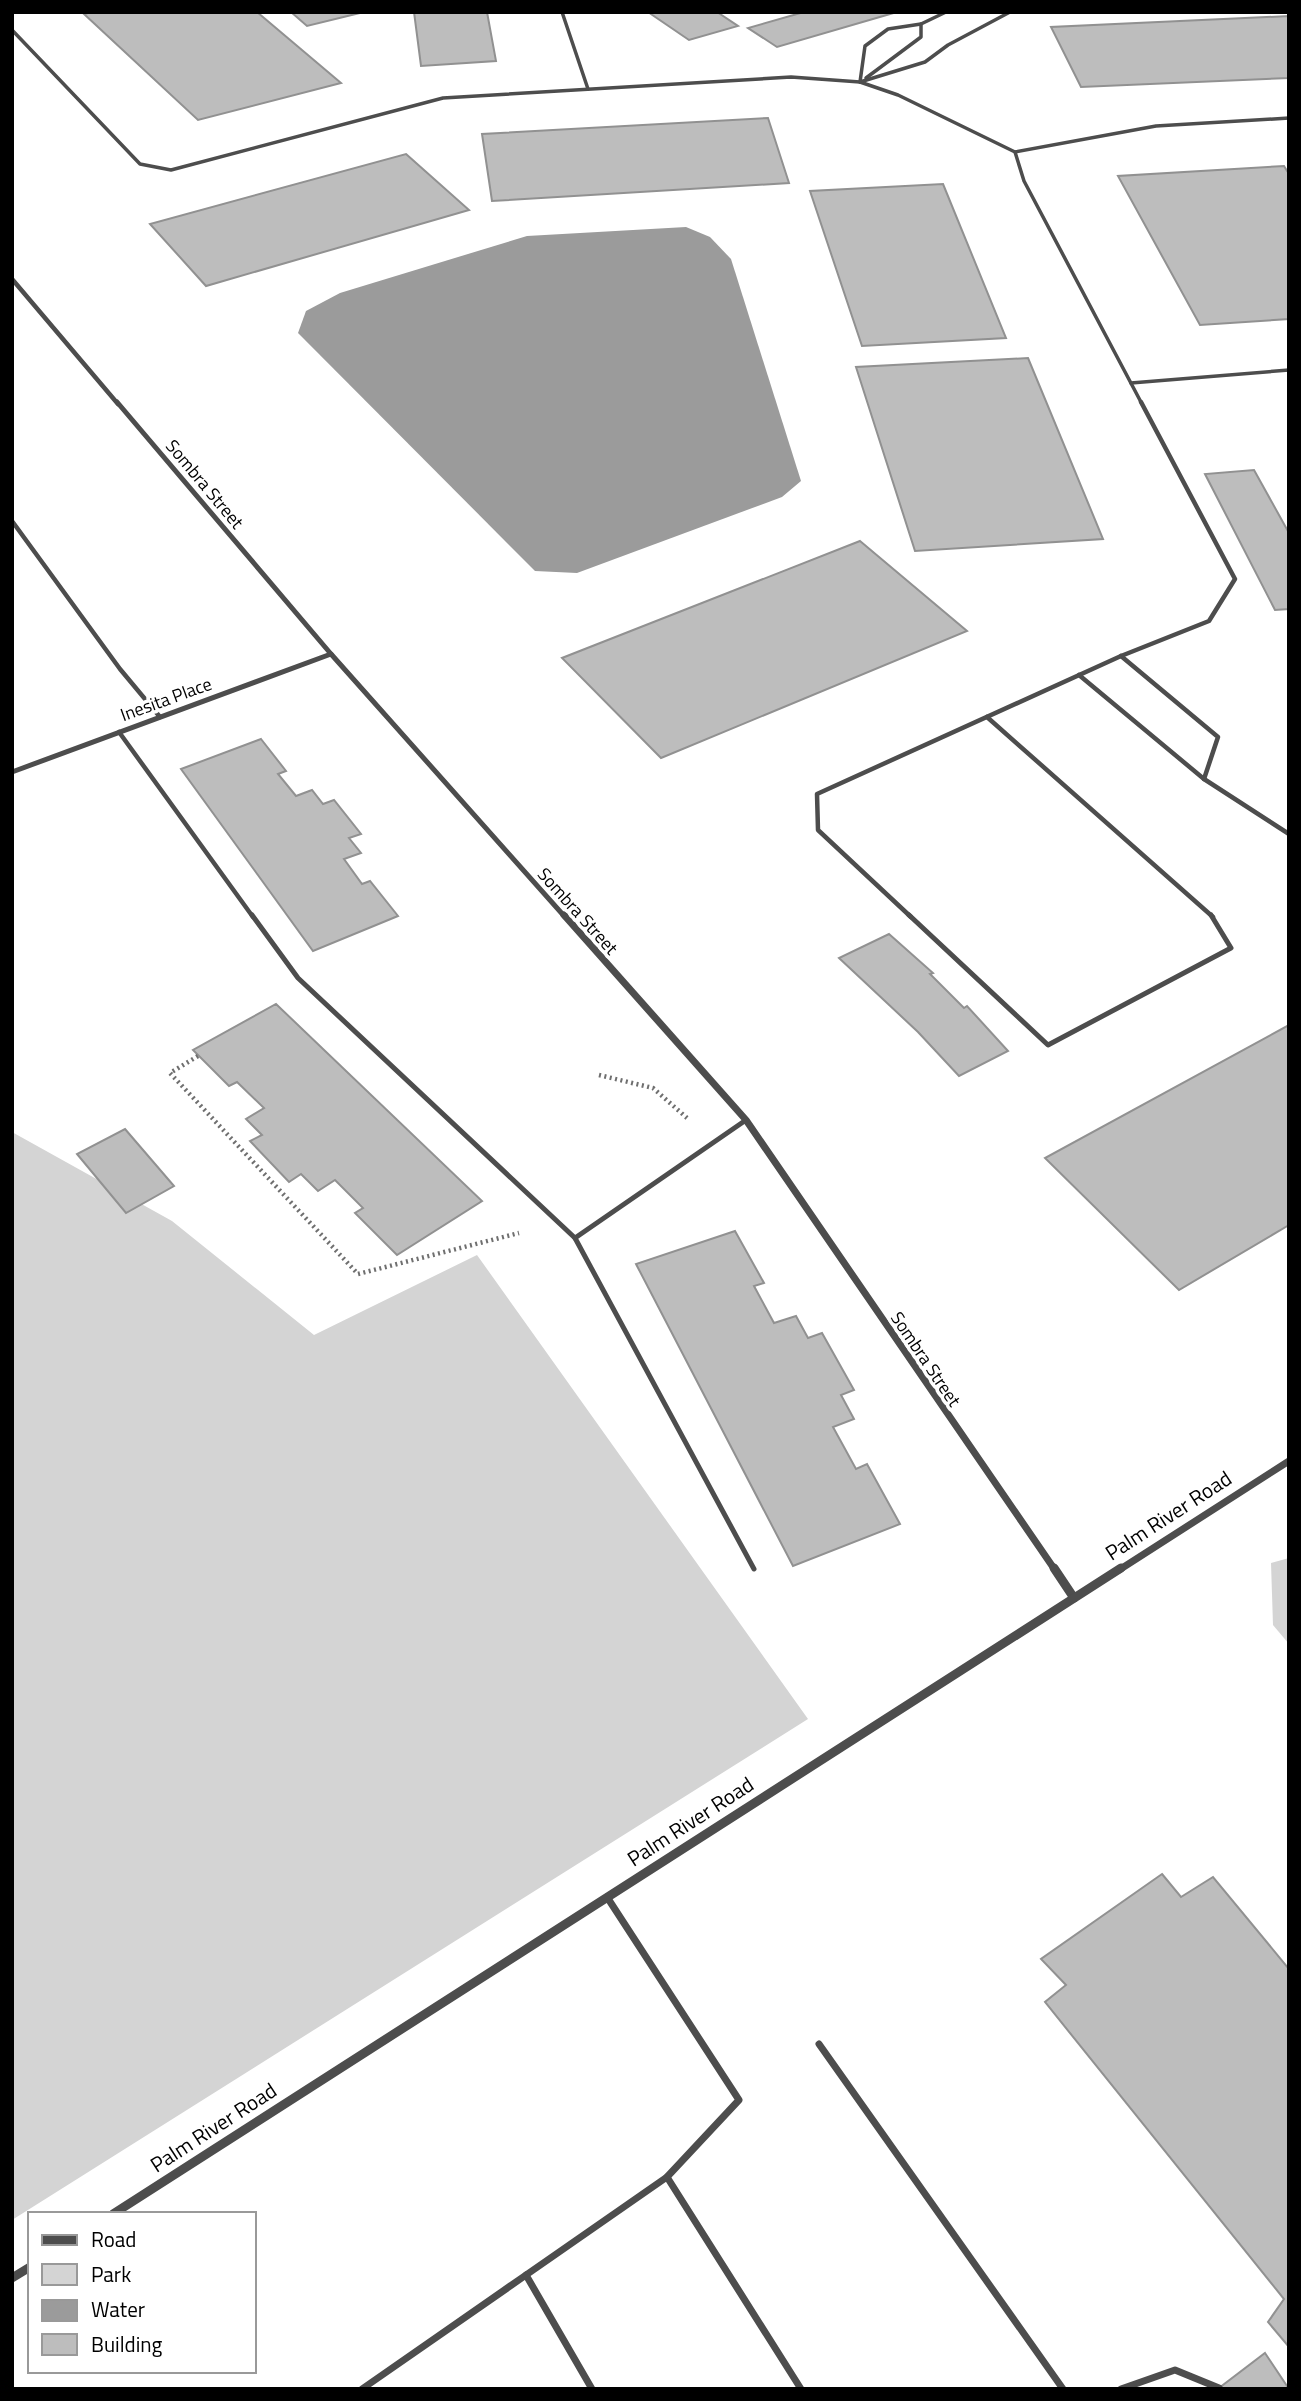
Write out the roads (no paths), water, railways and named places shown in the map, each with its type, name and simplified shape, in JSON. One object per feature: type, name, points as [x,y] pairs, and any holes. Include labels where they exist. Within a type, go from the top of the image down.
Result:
[{"type":"street","name":"Sombra Street","points":[[12,279],[331,654],[746,1120],[1074,1598]]},
{"type":"street","name":"Inesita Place","points":[[12,772],[331,654]]},
{"type":"street","name":"Palm River Road","points":[[116,2212],[1289,1461]]},
{"type":"street","points":[[12,2278],[28,2268]]},
{"type":"lane","points":[[562,12],[587,89]]},
{"type":"lane","points":[[860,82],[865,46],[888,29],[921,24],[946,12]]},
{"type":"lane","points":[[860,82],[925,62],[948,45],[1010,12]]},
{"type":"lane","points":[[860,82],[921,37],[921,24]]},
{"type":"lane","points":[[12,30],[140,164],[172,170],[443,98],[791,76],[860,82],[898,95],[1015,152],[1156,126],[1289,118]]},
{"type":"lane","points":[[987,717],[1214,918],[1231,948],[1048,1045],[818,830],[817,794],[1121,656],[1209,621],[1235,579],[1024,181],[1015,152]]},
{"type":"lane","points":[[1131,383],[1289,370]]},
{"type":"lane","points":[[12,521],[120,668],[160,717]]},
{"type":"lane","points":[[1121,656],[1218,737],[1204,779]]},
{"type":"lane","points":[[1079,675],[1204,779],[1289,834]]},
{"type":"lane","points":[[119,732],[298,978],[575,1238],[754,1569]]},
{"type":"lane","points":[[575,1238],[746,1120]]},
{"type":"lane","points":[[362,2389],[667,2177],[739,2100],[607,1897]]},
{"type":"lane","points":[[819,2044],[1063,2389]]},
{"type":"lane","points":[[667,2177],[801,2389]]},
{"type":"lane","points":[[526,2275],[592,2389]]},
{"type":"lane","points":[[1121,2389],[1175,2370],[1219,2388]]},
{"type":"water","points":[[686,227],[710,237],[731,259],[801,481],[782,497],[577,573],[535,571],[298,333],[306,311],[340,293],[527,236]]}]
